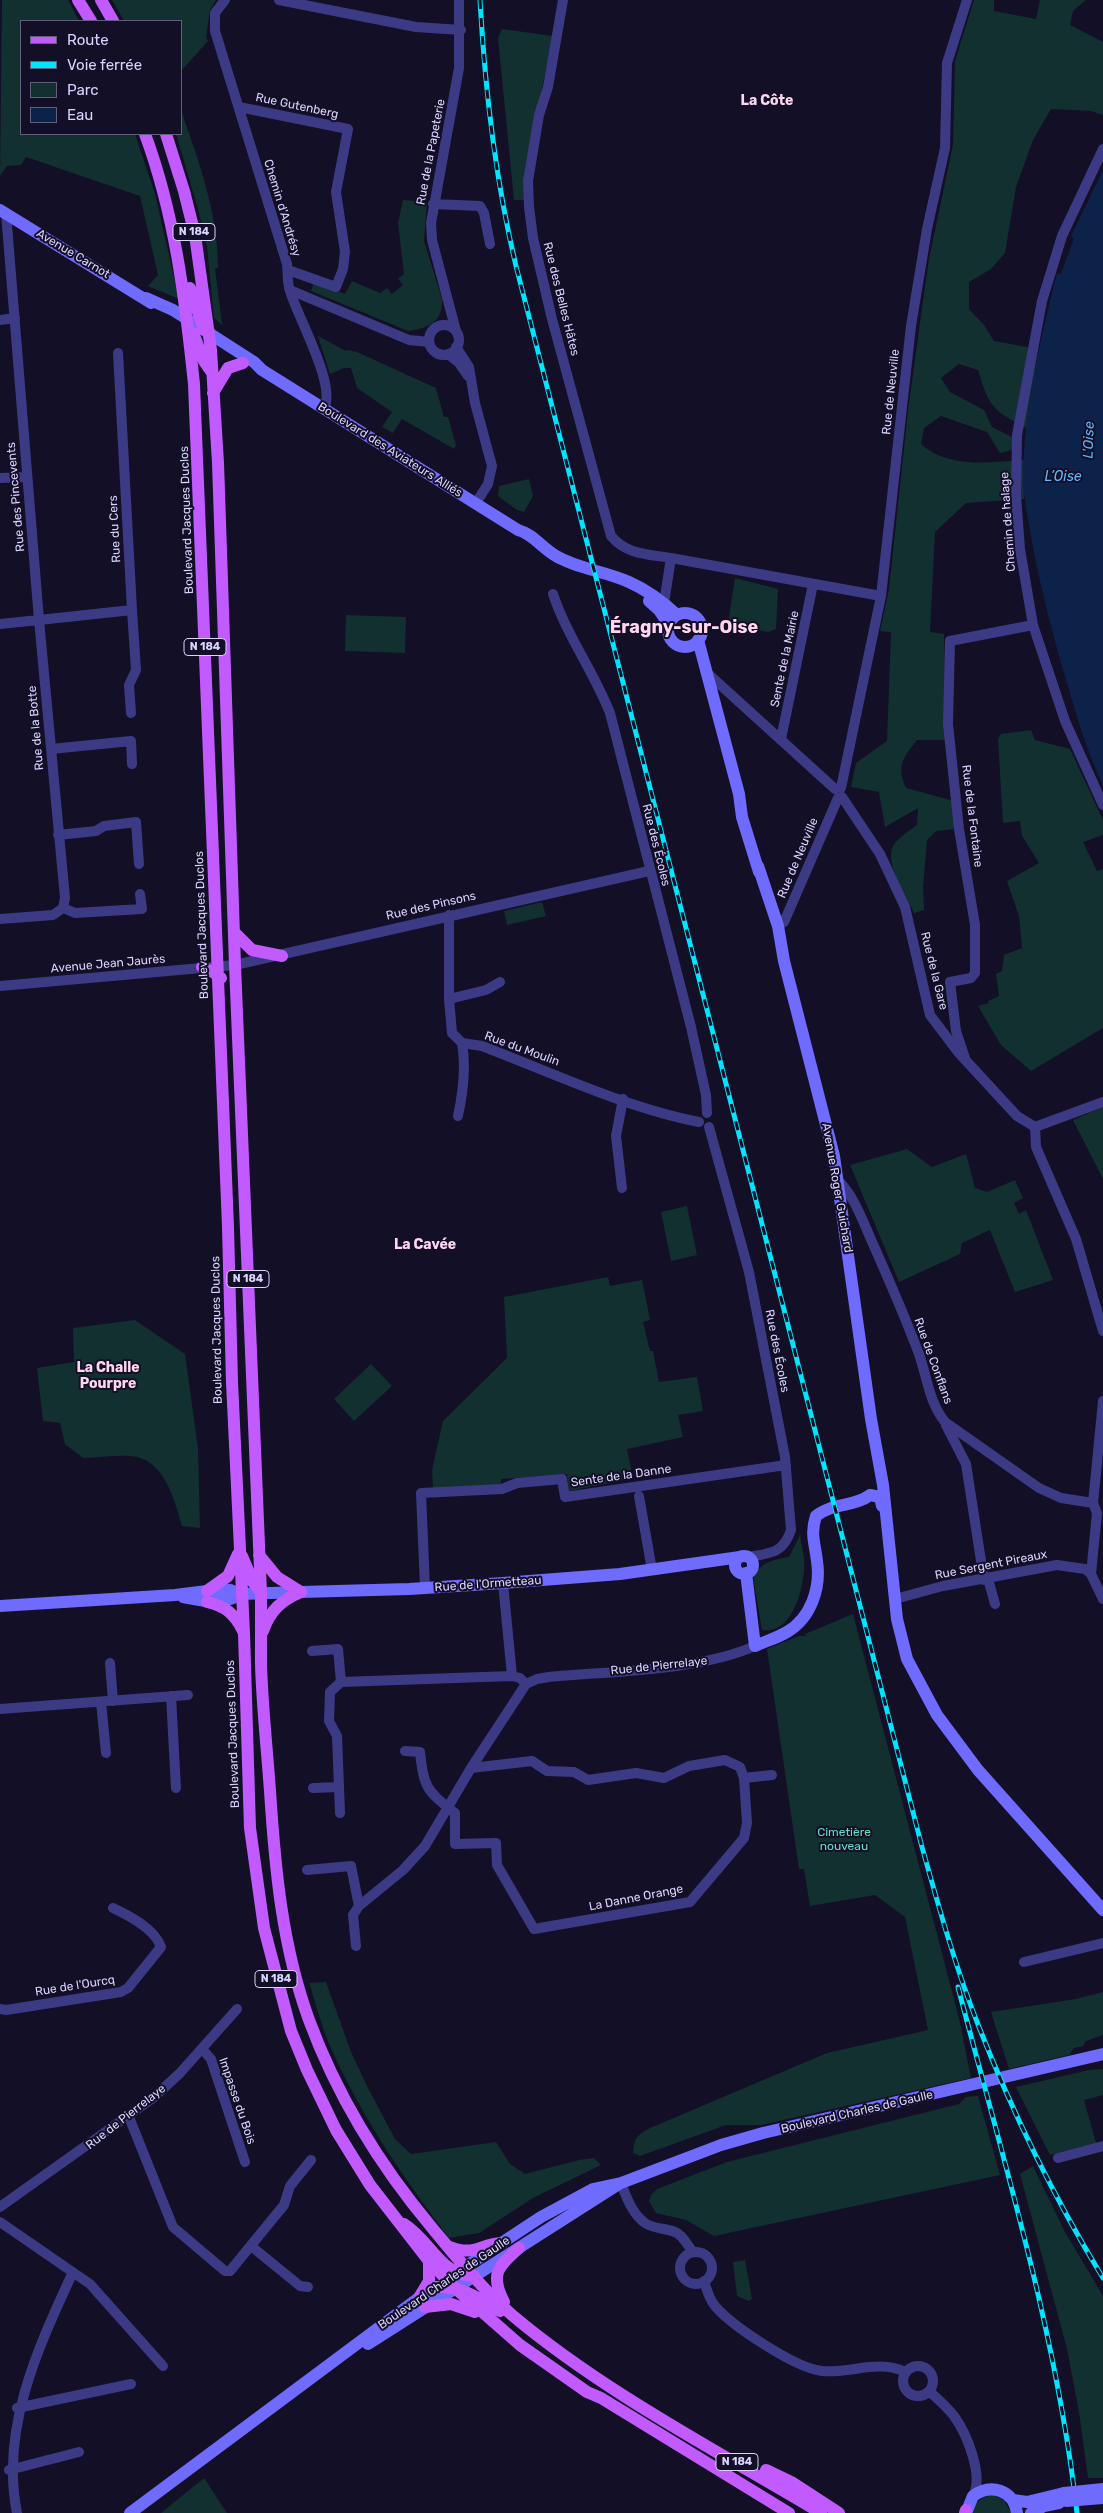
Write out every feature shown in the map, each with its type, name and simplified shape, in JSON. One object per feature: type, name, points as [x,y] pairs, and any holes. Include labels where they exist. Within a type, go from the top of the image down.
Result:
[{"type":"main road","points":[[78,0],[90,20]]},
{"type":"main road","points":[[101,0],[112,20]]},
{"type":"main road","name":"N 184","points":[[145,135],[170,214],[182,278],[199,331]]},
{"type":"main road","name":"Boulevard Jacques Duclos","points":[[166,135],[184,191],[195,235],[199,331],[198,437],[250,1828],[264,1928],[273,1969],[291,2031],[322,2104],[352,2158],[395,2219],[429,2260],[459,2277]]},
{"type":"main road","name":"Avenue Carnot","points":[[3,212],[146,298],[166,315],[199,331]]},
{"type":"main road","name":"N 184","points":[[182,278],[192,293],[204,361],[210,371]]},
{"type":"main road","name":"Boulevard Jacques Duclos","points":[[199,331],[210,371],[213,393],[219,481],[235,965],[261,1593],[262,1664],[276,1875],[284,1926],[308,2018],[336,2084],[353,2115],[412,2204],[447,2246],[459,2277]]},
{"type":"main road","name":"Boulevard des Aviateurs Alliés","points":[[199,331],[243,363],[262,370],[518,530],[529,534],[543,547],[563,560],[630,582],[664,603],[677,615]]},
{"type":"main road","name":"Boulevard des Aviateurs Alliés","points":[[199,331],[254,362],[262,370]]},
{"type":"main road","points":[[213,393],[228,368],[243,363]]},
{"type":"main road","name":"Boulevard des Aviateurs Alliés","points":[[518,530],[523,540],[558,564],[612,581],[642,596],[659,610],[669,625]]},
{"type":"main road","points":[[688,613],[698,619],[702,630],[694,643],[680,646],[671,640],[669,625],[677,615],[688,613]]},
{"type":"main road","name":"Avenue Roger Guichard","points":[[694,643],[705,671],[739,794],[742,817],[778,925],[784,961],[829,1133],[838,1180],[871,1419],[876,1498],[900,1633],[912,1670],[937,1715],[978,1770],[1103,1910]]},
{"type":"main road","name":"Avenue Roger Guichard","points":[[756,860],[770,928],[784,961]]},
{"type":"main road","points":[[767,907],[773,924],[778,925]]},
{"type":"main road","name":"N 184","points":[[216,926],[222,932],[227,952],[235,965]]},
{"type":"main road","points":[[234,932],[252,950],[282,956]]},
{"type":"main road","points":[[202,967],[218,970]]},
{"type":"main road","name":"N 184","points":[[218,970],[226,985],[230,1000],[237,1007]]},
{"type":"main road","name":"Avenue Roger Guichard","points":[[876,1498],[891,1548],[895,1599]]},
{"type":"main road","name":"Rue de Pierrelaye","points":[[755,1646],[787,1632],[798,1624],[808,1610],[814,1597],[818,1576],[811,1530],[816,1516],[840,1505],[876,1498]]},
{"type":"main road","points":[[239,1552],[228,1576],[207,1596],[230,1612],[239,1622],[244,1633]]},
{"type":"main road","name":"N 184","points":[[239,1552],[246,1561],[253,1582],[261,1593]]},
{"type":"main road","points":[[259,1555],[277,1577],[301,1592]]},
{"type":"main road","name":"Rue de l'Ormetteau","points":[[0,1606],[207,1596],[230,1590],[242,1594],[503,1584],[652,1570],[714,1562],[743,1564]]},
{"type":"main road","points":[[743,1564],[755,1646]]},
{"type":"main road","points":[[262,1635],[266,1621],[275,1608],[287,1598],[301,1592]]},
{"type":"main road","name":"N 184","points":[[242,1594],[262,1635]]},
{"type":"main road","name":"Boulevard Charles de Gaulle","points":[[130,2513],[278,2403],[459,2277],[502,2243],[541,2217],[593,2189],[620,2183],[721,2145],[762,2133],[1101,2056]]},
{"type":"main road","name":"Boulevard Charles de Gaulle","points":[[423,2302],[434,2287],[519,2248],[609,2192],[620,2183]]},
{"type":"main road","points":[[395,2219],[418,2233],[438,2258],[459,2277]]},
{"type":"main road","points":[[447,2246],[470,2252],[491,2244],[502,2243]]},
{"type":"main road","name":"N 184","points":[[510,2313],[498,2289],[496,2276],[503,2263],[519,2248]]},
{"type":"main road","points":[[429,2260],[429,2281],[423,2302],[451,2304],[470,2309],[488,2319]]},
{"type":"main road","name":"N 184","points":[[459,2277],[477,2296],[501,2312],[510,2313]]},
{"type":"main road","name":"N 184","points":[[459,2277],[585,2369],[821,2513]]},
{"type":"main road","name":"N 184","points":[[459,2277],[488,2319],[520,2345],[587,2392],[601,2398],[789,2513]]},
{"type":"main road","points":[[682,2429],[695,2428],[774,2476],[794,2484],[839,2513]]},
{"type":"main road","points":[[1012,2500],[1027,2502],[1065,2497],[1103,2488]]},
{"type":"main road","points":[[966,2512],[973,2496],[981,2491],[993,2489],[1005,2493],[1012,2500],[1017,2513]]},
{"type":"main road","points":[[1032,2513],[1065,2497],[1103,2498]]},
{"type":"street","name":"Chemin d'Andrésy","points":[[225,0],[215,13],[215,31],[288,270],[290,290],[308,331],[325,385],[328,398],[324,408]]},
{"type":"street","points":[[279,0],[416,27],[461,30]]},
{"type":"street","name":"Rue de la Papeterie","points":[[456,331],[431,232],[433,204],[459,68],[460,0]]},
{"type":"street","name":"Rue des Belles Hâtes","points":[[563,0],[548,87],[539,115],[528,181],[533,238],[552,320],[611,536],[627,551],[881,596]]},
{"type":"street","name":"Rue de Neuville","points":[[778,925],[784,922],[839,793],[881,596],[911,326],[927,229],[945,148],[947,63],[967,0]]},
{"type":"street","name":"Rue Gutenberg","points":[[239,107],[348,129],[336,192],[345,252],[343,269],[336,287],[288,270]]},
{"type":"street","name":"Chemin de halage","points":[[1103,149],[1062,236],[1042,301],[1017,434],[1016,496],[1020,549],[1034,625],[1065,722],[1103,804]]},
{"type":"street","points":[[433,204],[480,206],[484,213],[490,244]]},
{"type":"street","name":"Rue des Pincevents","points":[[3,212],[15,318],[39,620]]},
{"type":"street","points":[[290,290],[409,340],[429,342],[438,353],[452,351],[467,360],[492,466],[488,484],[476,503]]},
{"type":"street","points":[[429,342],[431,332],[439,326],[449,306]]},
{"type":"street","points":[[0,320],[15,318]]},
{"type":"street","points":[[439,326],[448,325],[456,331],[458,339],[452,351]]},
{"type":"street","name":"Rue du Cers","points":[[118,353],[136,670],[129,685],[130,713]]},
{"type":"street","points":[[0,478],[27,477]]},
{"type":"street","points":[[664,603],[671,558]]},
{"type":"street","name":"Sente de la Mairie","points":[[781,739],[813,584]]},
{"type":"street","name":"Rue des Écoles","points":[[553,594],[560,614],[610,713],[691,1027],[706,1095],[707,1113]]},
{"type":"street","points":[[0,624],[132,610]]},
{"type":"street","name":"Rue de la Botte","points":[[39,620],[65,898],[63,908]]},
{"type":"street","name":"Rue de la Fontaine","points":[[965,1058],[956,1031],[950,982],[971,978],[975,973],[976,941],[959,830],[948,724],[950,641],[1034,625]]},
{"type":"street","name":"Rue de la Gare","points":[[705,671],[839,793],[880,854],[905,907],[930,1015],[958,1052],[1017,1116],[1035,1127]]},
{"type":"street","points":[[51,749],[131,741],[132,764]]},
{"type":"street","points":[[58,835],[96,831],[104,826],[136,822],[139,864]]},
{"type":"street","name":"Rue des Pinsons","points":[[218,970],[449,915],[650,871]]},
{"type":"street","points":[[0,919],[52,914],[63,908],[75,913],[142,909],[140,894]]},
{"type":"street","points":[[449,915],[449,999],[452,1033],[462,1043],[464,1053],[462,1100],[458,1116]]},
{"type":"street","name":"Avenue Jean Jaurès","points":[[0,986],[202,967]]},
{"type":"street","points":[[449,999],[486,990],[500,982]]},
{"type":"street","name":"Rue du Moulin","points":[[462,1043],[482,1046],[623,1099],[686,1120],[699,1122]]},
{"type":"street","points":[[622,1188],[616,1136],[623,1099]]},
{"type":"street","points":[[1103,1102],[1035,1127],[1036,1147],[1076,1239],[1103,1331]]},
{"type":"street","points":[[707,1113],[713,1118],[709,1127],[702,1127],[699,1122],[701,1115],[707,1113]]},
{"type":"street","name":"Rue des Écoles","points":[[709,1127],[749,1272],[786,1465],[791,1530],[787,1542],[781,1549],[743,1564]]},
{"type":"street","name":"Rue de Conflans","points":[[838,1180],[847,1189],[868,1231],[919,1356],[934,1406],[945,1422],[1039,1488],[1061,1498],[1094,1502]]},
{"type":"street","points":[[1103,1401],[1094,1502],[1097,1513],[1091,1574],[1103,1599]]},
{"type":"street","points":[[945,1422],[966,1464],[986,1580],[995,1604]]},
{"type":"street","name":"Sente de la Danne","points":[[425,1588],[421,1493],[502,1489],[517,1483],[562,1479],[565,1497],[786,1465]]},
{"type":"street","name":"Sente de la Danne","points":[[640,1496],[652,1570]]},
{"type":"street","name":"Rue Sergent Pireaux","points":[[895,1599],[943,1586],[986,1580],[1057,1565],[1076,1566],[1091,1574]]},
{"type":"street","points":[[503,1584],[512,1676]]},
{"type":"street","name":"Rue de Pierrelaye","points":[[526,1684],[537,1679],[549,1677],[698,1663],[725,1657],[755,1646]]},
{"type":"street","points":[[312,1651],[338,1649],[341,1682]]},
{"type":"street","points":[[110,1663],[114,1701]]},
{"type":"street","points":[[340,1813],[337,1736],[329,1721],[330,1692],[341,1682],[512,1676],[520,1678],[526,1684],[470,1768],[419,1852],[403,1870],[359,1906],[353,1915],[356,1946]]},
{"type":"street","points":[[0,1709],[188,1695]]},
{"type":"street","points":[[170,1696],[176,1788]]},
{"type":"street","points":[[101,1702],[106,1752]]},
{"type":"street","points":[[404,1751],[420,1752],[423,1779],[429,1793],[448,1807]]},
{"type":"street","points":[[470,1768],[532,1761],[547,1771],[574,1772],[588,1780],[636,1773],[664,1778],[689,1766],[726,1760],[740,1767],[744,1778],[772,1775]]},
{"type":"street","name":"La Danne Orange","points":[[448,1807],[455,1813],[456,1844],[496,1843],[497,1865],[534,1929],[690,1902],[744,1838],[747,1824],[744,1778]]},
{"type":"street","points":[[313,1788],[339,1787]]},
{"type":"street","points":[[307,1870],[351,1866],[359,1906]]},
{"type":"street","name":"Rue de l'Ourcq","points":[[0,2008],[6,2010],[120,1992],[128,1988],[161,1947],[158,1939],[148,1930],[129,1916],[113,1908]]},
{"type":"street","points":[[1024,1962],[1103,1943]]},
{"type":"street","name":"Rue de Pierrelaye","points":[[0,2207],[130,2117],[166,2086],[237,2010]]},
{"type":"street","name":"Impasse du Bois","points":[[202,2049],[211,2059],[245,2162]]},
{"type":"street","points":[[130,2117],[166,2214],[176,2231],[225,2271],[230,2271],[284,2205],[290,2186],[311,2160]]},
{"type":"street","points":[[1058,2158],[1103,2146]]},
{"type":"street","points":[[620,2183],[630,2204],[643,2222],[681,2236],[693,2252]]},
{"type":"street","points":[[0,2222],[96,2291],[163,2366]]},
{"type":"street","points":[[251,2246],[300,2286],[308,2287]]},
{"type":"street","points":[[693,2252],[702,2253],[710,2260],[710,2274],[704,2281],[693,2283],[688,2281],[682,2273],[681,2262],[693,2252]]},
{"type":"street","points":[[17,2513],[8,2461],[17,2408],[28,2370],[72,2274]]},
{"type":"street","points":[[704,2281],[714,2305],[734,2324],[807,2367],[823,2371],[885,2366],[905,2372],[918,2366],[927,2369],[933,2377],[929,2391],[918,2396],[909,2394],[903,2386],[905,2372]]},
{"type":"street","points":[[17,2408],[131,2384]]},
{"type":"street","points":[[929,2391],[951,2413],[962,2429],[977,2474],[978,2483],[973,2496]]},
{"type":"street","points":[[9,2470],[79,2452]]},
{"type":"street","points":[[977,2474],[993,2489]]},
{"type":"green space","points":[[2,0],[68,0],[78,20],[20,20],[20,135],[135,135],[155,194],[179,299],[148,286],[158,275],[140,196],[26,157],[21,165],[7,166],[0,176]]},
{"type":"green space","points":[[112,0],[216,0],[210,10],[206,38],[208,41],[182,70],[182,20],[123,20]]},
{"type":"green space","points":[[974,0],[994,0],[994,11],[1036,19],[1040,0],[1086,0],[1073,11],[1070,25],[1103,42],[1103,115],[1091,111],[1051,109],[1033,140],[1016,187],[1005,253],[991,269],[969,282],[969,309],[984,325],[994,341],[1038,349],[1027,428],[999,412],[994,407],[989,400],[978,370],[959,364],[941,378],[950,392],[984,410],[992,427],[1014,438],[1012,450],[1000,453],[987,432],[941,416],[924,428],[921,444],[932,452],[944,457],[970,462],[1024,460],[1024,499],[966,503],[935,532],[930,632],[944,634],[946,740],[917,740],[902,762],[901,768],[906,788],[954,801],[956,829],[936,831],[927,840],[923,886],[924,910],[914,913],[897,878],[891,859],[895,843],[917,825],[918,808],[885,827],[879,792],[851,787],[856,763],[887,741],[891,632],[880,631],[889,589],[908,411],[929,259],[953,145],[955,61]]},
{"type":"green space","points":[[502,29],[553,36],[525,169],[524,200],[514,200],[498,38]]},
{"type":"green space","points":[[182,113],[201,168],[215,227],[218,268],[215,268],[222,325],[214,318],[207,247],[176,135],[182,135]]},
{"type":"green space","points":[[403,200],[427,202],[424,241],[442,299],[440,313],[433,322],[428,326],[408,331],[311,291],[314,282],[345,294],[352,281],[380,293],[387,288],[392,294],[403,285],[398,279],[404,274],[398,223]]},
{"type":"green space","points":[[318,336],[346,351],[357,352],[436,388],[444,417],[448,417],[456,445],[454,449],[402,419],[393,433],[382,427],[392,412],[357,388],[351,368],[344,368],[330,374]]},
{"type":"green space","points":[[529,479],[533,496],[524,512],[517,510],[498,496],[499,486]]},
{"type":"green space","points":[[735,578],[778,589],[776,629],[768,632],[728,623]]},
{"type":"green space","points":[[346,615],[406,617],[405,653],[345,651]]},
{"type":"green space","points":[[1031,730],[1035,740],[1070,749],[1103,820],[1103,835],[1083,842],[1097,871],[1103,869],[1103,1028],[1031,1071],[1001,1045],[978,1006],[989,1003],[988,1001],[999,996],[996,974],[1002,971],[1004,955],[1022,948],[1019,916],[1007,881],[1039,863],[1022,836],[1020,821],[1003,823],[998,739],[1001,734]]},
{"type":"green space","points":[[542,902],[546,916],[507,925],[504,911]]},
{"type":"green space","points":[[1103,1107],[1103,1179],[1073,1120]]},
{"type":"green space","points":[[907,1149],[932,1167],[966,1154],[975,1188],[987,1192],[1015,1180],[1023,1198],[1014,1203],[1019,1214],[1026,1210],[1053,1280],[1015,1292],[990,1230],[962,1243],[960,1254],[899,1282],[850,1165]]},
{"type":"green space","points":[[687,1206],[697,1255],[671,1261],[661,1212]]},
{"type":"green space","points":[[608,1277],[610,1286],[642,1280],[650,1320],[643,1322],[650,1351],[653,1351],[659,1382],[697,1377],[703,1411],[678,1415],[683,1437],[627,1449],[633,1478],[569,1491],[567,1474],[501,1479],[501,1485],[433,1489],[432,1470],[443,1421],[507,1358],[504,1297]]},
{"type":"green space","points":[[135,1320],[185,1354],[198,1448],[200,1528],[182,1526],[166,1482],[152,1464],[130,1456],[83,1458],[65,1444],[60,1423],[43,1421],[37,1368],[74,1362],[73,1328]]},
{"type":"green space","points":[[371,1364],[392,1386],[354,1421],[334,1399]]},
{"type":"green space","points":[[800,1535],[804,1568],[803,1580],[796,1605],[790,1616],[782,1624],[773,1629],[762,1630],[753,1577],[768,1562],[789,1557]]},
{"type":"green space","name":"Cimetière nouveau","points":[[853,1614],[960,2022],[971,2078],[761,2125],[726,2125],[640,2156],[633,2153],[635,2140],[650,2128],[827,2053],[928,2030],[905,1917],[875,1895],[810,1906],[804,1869],[799,1869],[767,1649],[799,1636],[806,1636],[805,1634]]},
{"type":"green space","points":[[326,1982],[351,2052],[367,2086],[395,2139],[411,2154],[496,2142],[510,2164],[525,2174],[594,2158],[601,2165],[533,2198],[479,2233],[449,2238],[372,2127],[330,2047],[309,1983]]},
{"type":"green space","points":[[1103,1992],[1103,2035],[1086,2041],[1083,2046],[1074,2048],[1069,2055],[1009,2069],[991,2012],[1076,1999]]},
{"type":"green space","points":[[1103,2069],[1103,2095],[1084,2100],[1096,2143],[1050,2155],[1016,2087],[1089,2070]]},
{"type":"green space","points":[[978,2096],[1000,2175],[714,2236],[686,2220],[656,2213],[649,2201],[651,2195],[657,2189],[727,2162],[959,2104],[966,2097]]},
{"type":"green space","points":[[1033,2166],[1065,2232],[1103,2296],[1103,2478],[1088,2478],[1079,2412],[1067,2349],[1020,2174]]},
{"type":"green space","points":[[745,2260],[752,2299],[749,2301],[737,2296],[733,2262]]},
{"type":"green space","points":[[204,2478],[227,2513],[161,2513]]},
{"type":"green space","points":[[993,2495],[1004,2500],[1011,2513],[972,2513],[979,2500]]},
{"type":"water","name":"L’Oise","points":[[1103,170],[1103,785],[1081,728],[1053,635],[1037,566],[1023,482],[1029,403],[1057,273],[1061,274],[1074,238],[1071,236]]},
{"type":"railway","points":[[480,0],[492,134],[502,200],[516,266],[922,1847],[955,1961],[992,2060],[1036,2156],[1068,2218],[1103,2278]]},
{"type":"railway","points":[[958,1987],[1027,2248],[1042,2314],[1068,2446],[1077,2513]]},
{"type":"district","name":"La Côte","points":[[767,101]]},
{"type":"district","name":"Éragny-sur-Oise","points":[[684,628]]},
{"type":"district","name":"La Cavée","points":[[425,1245]]},
{"type":"district","name":"La Challe Pourpre","points":[[108,1376]]},
{"type":"water label","name":"L'Oise","points":[[1089,440]]}]
